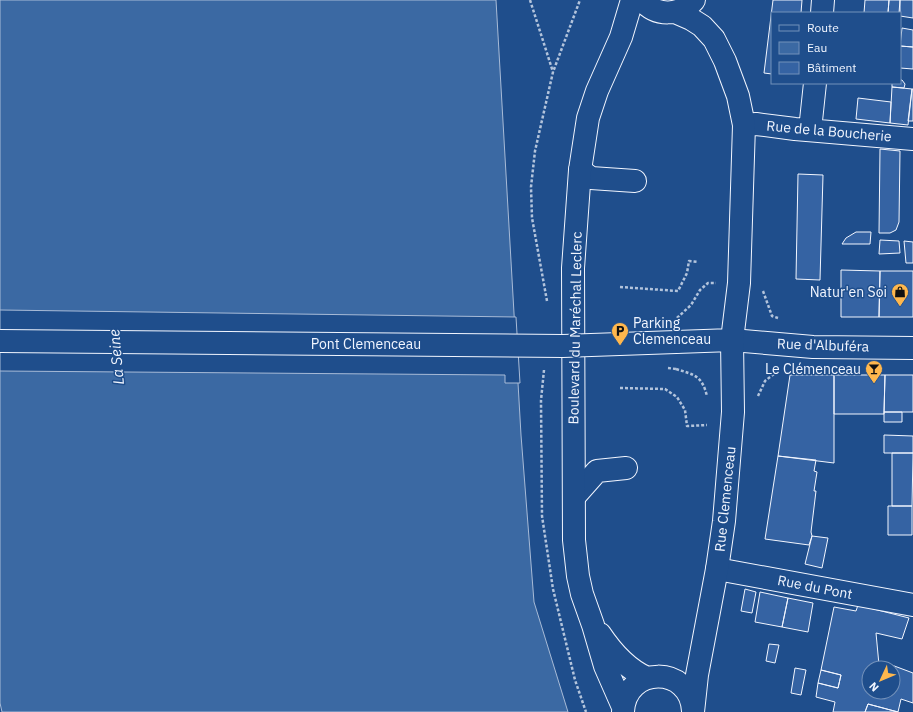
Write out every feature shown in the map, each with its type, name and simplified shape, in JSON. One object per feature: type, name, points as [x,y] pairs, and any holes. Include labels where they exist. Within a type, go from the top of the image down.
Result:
[{"type":"main road","name":"Boulevard du Maréchal Leclerc","points":[[623,710],[605,666],[582,594],[576,560],[574,540],[573,268],[580,170],[588,118],[597,91],[621,37],[632,0]]},
{"type":"main road","points":[[642,0],[651,8],[692,19],[712,35]]},
{"type":"main road","points":[[621,37],[654,16],[686,7],[694,0]]},
{"type":"main road","points":[[704,0],[712,35]]},
{"type":"main road","points":[[822,12],[823,0]]},
{"type":"main road","name":"Rue Clemenceau","points":[[693,712],[697,675],[702,657],[724,521],[733,412],[732,340],[739,283],[744,125],[738,96],[725,61],[712,35]]},
{"type":"main road","points":[[810,130],[815,84]]},
{"type":"main road","name":"Rue de la Boucherie","points":[[744,125],[756,124],[913,139]]},
{"type":"main road","points":[[580,170],[591,178],[635,181]]},
{"type":"main road","name":"Pont Clemenceau","points":[[0,341],[555,346],[732,340]]},
{"type":"main road","name":"Rue d'Albuféra","points":[[732,340],[813,347],[913,348]]},
{"type":"main road","points":[[574,497],[597,471],[626,468]]},
{"type":"main road","name":"Rue du Pont","points":[[717,569],[913,605]]},
{"type":"main road","name":"Boulevard du Maréchal Leclerc","points":[[593,625],[607,644],[630,669],[647,678]]},
{"type":"main road","points":[[673,680],[688,672],[702,657]]},
{"type":"main road","points":[[623,710],[630,691],[636,684],[647,678],[661,677],[673,680],[681,685],[689,695],[693,712]]},
{"type":"path","points":[[530,0],[553,72]]},
{"type":"path","points":[[620,287],[678,291],[689,262],[698,262]]},
{"type":"path","points":[[763,289],[772,316],[784,321]]},
{"type":"path","points":[[620,388],[665,389],[677,397],[685,410],[687,426],[712,425]]},
{"type":"water","name":"La Seine","points":[[0,0],[496,0],[521,435],[534,602],[568,712],[2,712],[0,703]]},
{"type":"pier","points":[[0,310],[516,317],[520,383],[505,383],[505,375],[0,371]]},
{"type":"building","points":[[773,0],[802,0],[801,12],[772,12]]},
{"type":"building","points":[[865,0],[889,0],[888,12],[864,12]]},
{"type":"building","points":[[889,0],[900,0],[899,12],[888,12]]},
{"type":"building","points":[[900,0],[913,0],[913,18],[901,16]]},
{"type":"building","points":[[771,16],[771,74],[764,73]]},
{"type":"building","points":[[902,28],[913,30],[913,47],[901,46]]},
{"type":"building","points":[[901,46],[913,47],[913,69],[901,68]]},
{"type":"building","points":[[901,80],[905,84],[904,88],[892,87],[892,84],[901,84]]},
{"type":"building","points":[[892,87],[912,89],[908,125],[890,123]]},
{"type":"building","points":[[912,89],[913,121],[908,121]]},
{"type":"building","points":[[858,98],[891,102],[890,123],[856,119]]},
{"type":"building","points":[[880,149],[900,151],[899,222],[896,230],[890,233],[879,233]]},
{"type":"building","points":[[798,174],[823,175],[820,280],[796,279]]},
{"type":"building","points":[[856,232],[871,232],[870,244],[842,244],[846,238]]},
{"type":"building","points":[[880,240],[899,241],[900,253],[879,254]]},
{"type":"building","points":[[904,241],[913,242],[913,263],[906,263]]},
{"type":"building","points":[[841,270],[880,271],[879,317],[841,317]]},
{"type":"building","points":[[880,271],[913,271],[913,317],[879,317]]},
{"type":"building","points":[[790,375],[834,375],[834,463],[778,456]]},
{"type":"building","points":[[834,375],[885,375],[884,414],[834,414]]},
{"type":"building","points":[[885,375],[913,375],[913,412],[884,412]]},
{"type":"building","points":[[884,412],[902,412],[902,422],[884,422]]},
{"type":"building","points":[[884,435],[913,436],[913,453],[884,453]]},
{"type":"building","points":[[892,453],[913,453],[912,506],[892,506]]},
{"type":"building","points":[[778,456],[816,460],[814,471],[817,472],[814,491],[816,491],[811,532],[812,536],[809,545],[765,539]]},
{"type":"building","points":[[888,506],[912,506],[912,535],[888,535]]},
{"type":"building","points":[[812,536],[828,538],[822,568],[805,564]]},
{"type":"building","points":[[745,589],[756,592],[752,613],[741,611]]},
{"type":"building","points":[[760,592],[788,598],[782,627],[755,622]]},
{"type":"building","points":[[788,598],[813,603],[808,632],[782,627]]},
{"type":"building","points":[[858,605],[909,618],[902,639],[876,633],[879,660],[861,660],[861,700],[901,700],[898,712],[868,704],[865,712],[833,712],[835,702],[816,697],[818,683],[838,688],[841,675],[821,670],[834,607],[856,611]]},
{"type":"building","points":[[769,644],[779,645],[775,663],[766,661]]},
{"type":"building","points":[[795,668],[806,670],[801,695],[791,693]]},
{"type":"building","points":[[901,668],[913,673],[913,703],[901,699]]},
{"type":"building","points":[[821,670],[841,675],[838,688],[818,683]]},
{"type":"building","points":[[868,704],[898,712],[865,712]]},
{"type":"place","name":"Natur'en Soi","points":[[900,307]]},
{"type":"place","name":"Parking Clemenceau","points":[[620,346]]},
{"type":"place","name":"Le Clémenceau","points":[[874,384]]}]
